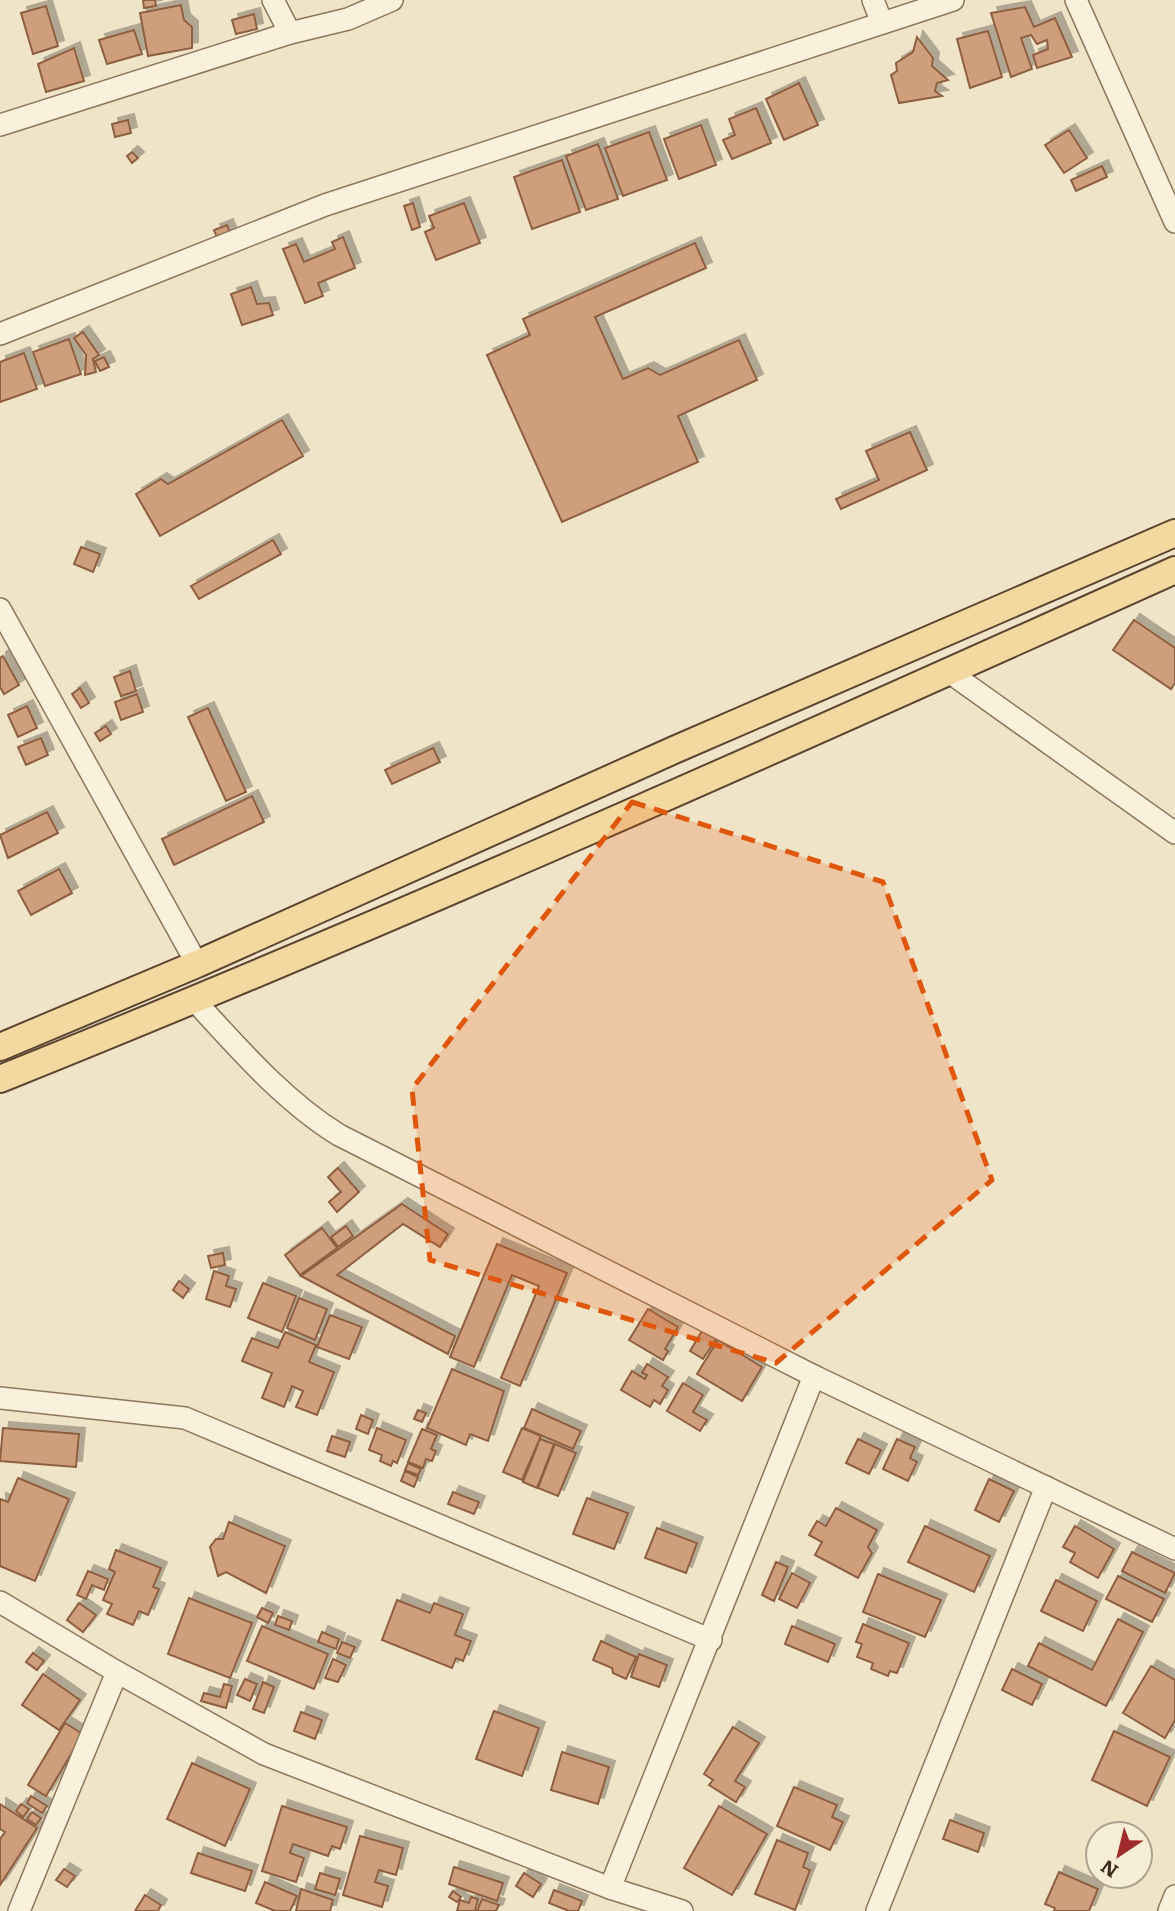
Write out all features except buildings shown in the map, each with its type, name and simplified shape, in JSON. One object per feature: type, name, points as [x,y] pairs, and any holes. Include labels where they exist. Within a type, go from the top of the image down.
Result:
[{"type":"main road","points":[[0,1047],[197,964],[674,751],[1175,533]]},
{"type":"main road","points":[[0,1079],[195,1001],[949,672],[1175,570]]},
{"type":"street","points":[[273,0],[290,33]]},
{"type":"street","points":[[0,125],[290,33],[348,19],[392,0]]},
{"type":"street","points":[[873,0],[882,23]]},
{"type":"street","points":[[0,334],[325,205],[953,0]]},
{"type":"street","points":[[1076,0],[1175,222]]},
{"type":"street","points":[[0,609],[197,964]]},
{"type":"street","points":[[949,672],[1175,833]]},
{"type":"street","points":[[195,1001],[252,1063],[317,1121],[339,1135],[814,1376],[1175,1549]]},
{"type":"street","points":[[610,1888],[814,1376]]},
{"type":"street","points":[[0,1398],[185,1418],[711,1640]]},
{"type":"street","points":[[877,1911],[1046,1487]]},
{"type":"street","points":[[0,1602],[117,1672],[264,1754],[610,1888],[681,1911]]},
{"type":"street","points":[[19,1911],[117,1672]]},
{"type":"street","points":[[1169,1911],[1175,1896]]},
{"type":"highlighted area","points":[[632,802],[883,882],[992,1180],[776,1363],[430,1260],[412,1089]]}]
